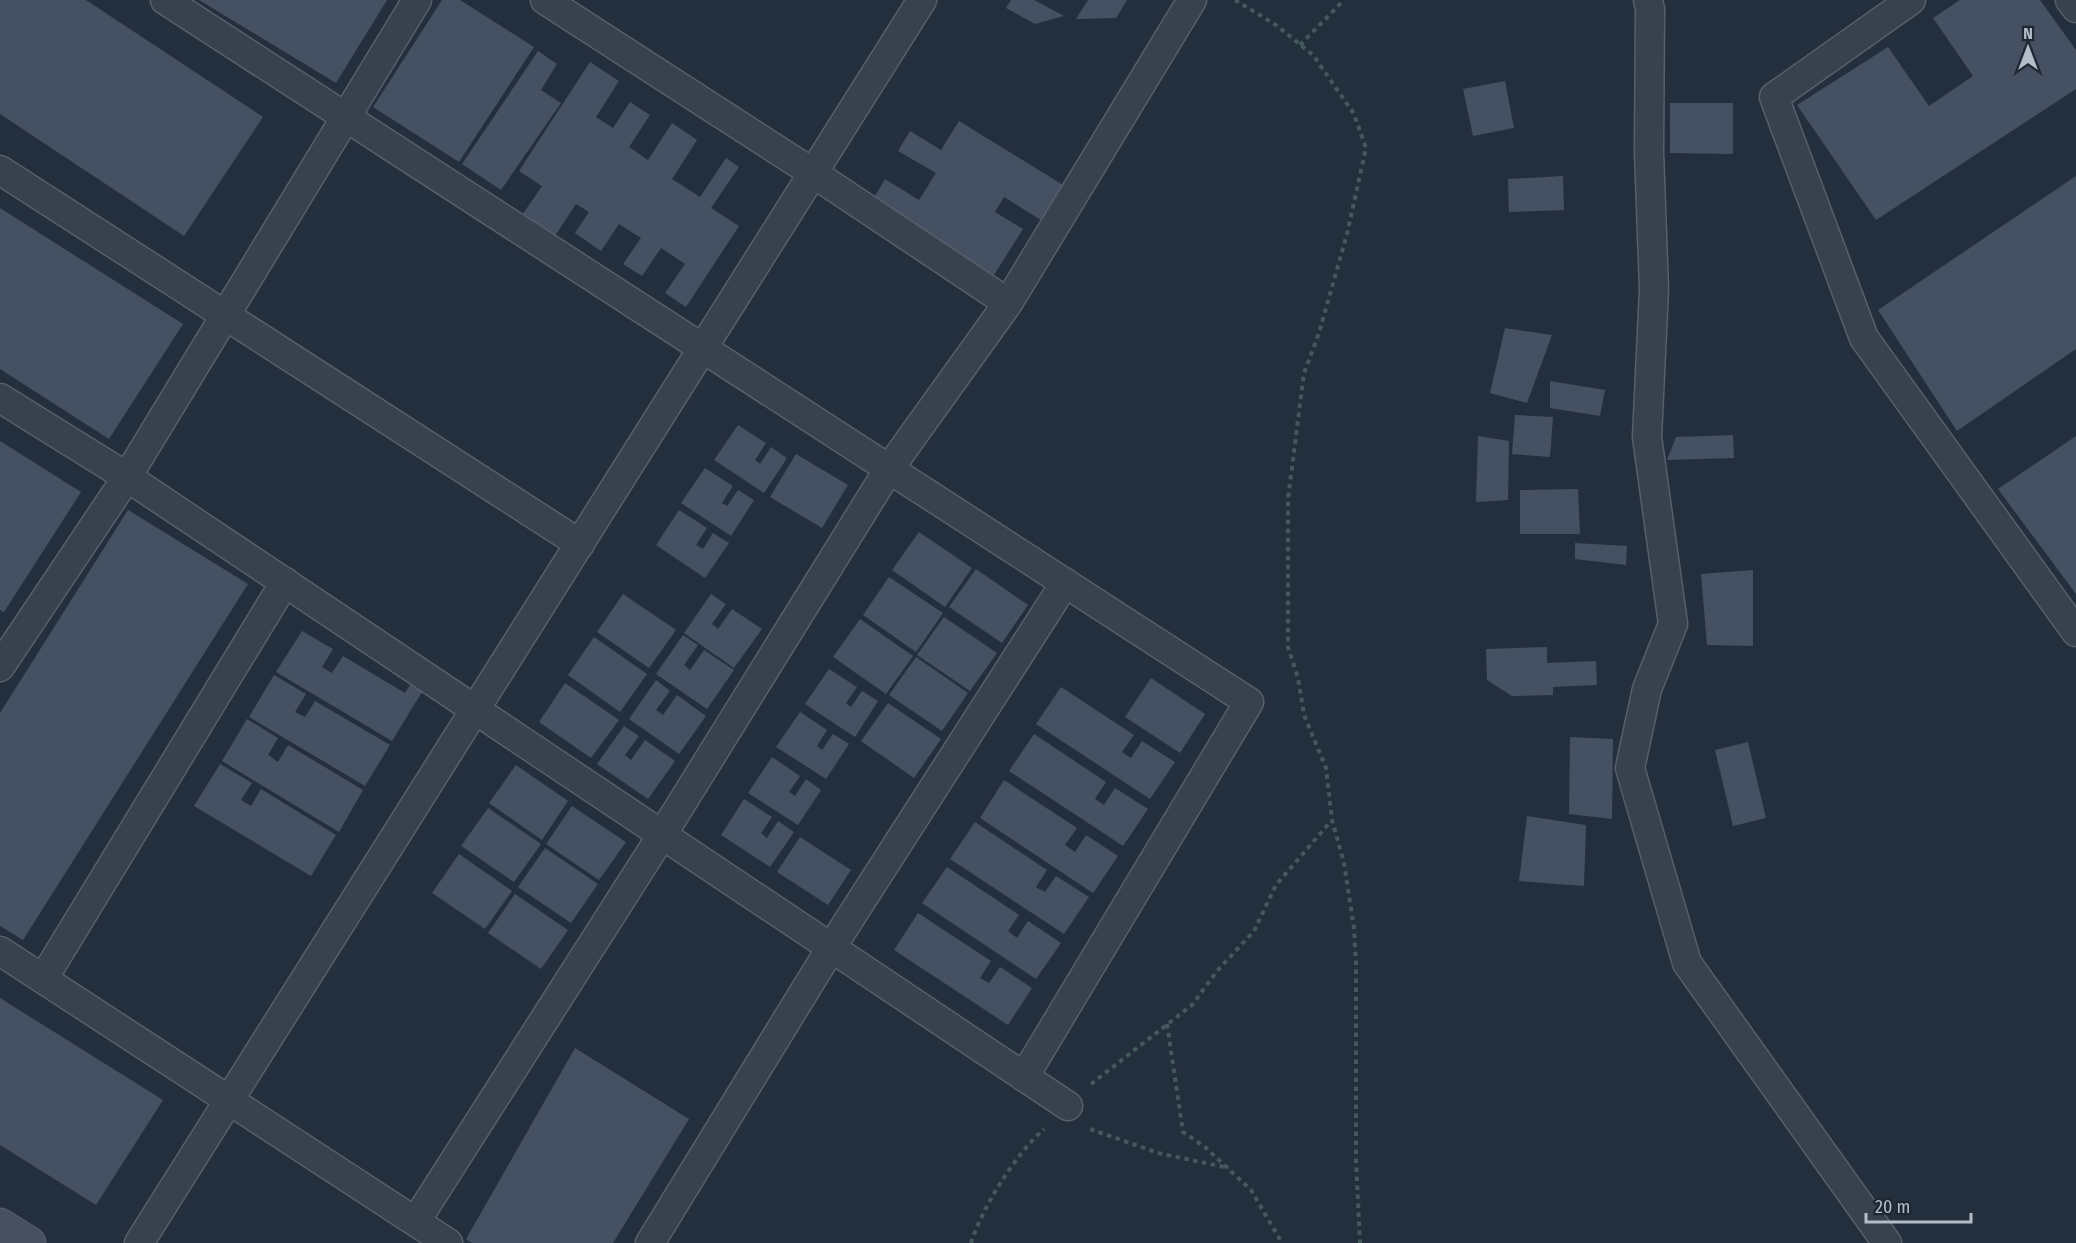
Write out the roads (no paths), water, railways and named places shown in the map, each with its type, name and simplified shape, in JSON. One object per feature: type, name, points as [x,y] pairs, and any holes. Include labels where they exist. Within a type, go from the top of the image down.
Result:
[{"type":"street","points":[[165,0],[1250,702],[1024,1077]]},
{"type":"street","points":[[0,667],[127,477],[417,0]]},
{"type":"street","points":[[545,0],[813,173],[1008,303]]},
{"type":"street","points":[[140,1243],[922,0]]},
{"type":"street","points":[[416,1221],[662,835],[890,469],[1008,303],[1192,0]]},
{"type":"street","points":[[1647,0],[1650,9],[1649,152],[1654,289],[1647,437],[1673,624],[1647,689],[1630,768],[1688,963],[1887,1243]]},
{"type":"street","points":[[1911,0],[1774,98],[1864,338],[2076,633]]},
{"type":"street","points":[[2070,0],[2076,8]]},
{"type":"street","points":[[0,170],[580,544]]},
{"type":"street","points":[[0,398],[127,477],[1068,1106]]},
{"type":"street","points":[[43,979],[285,582]]},
{"type":"street","points":[[650,1243],[831,948],[1065,583]]},
{"type":"street","points":[[0,951],[448,1243]]},
{"type":"street","points":[[0,1225],[29,1243]]}]
